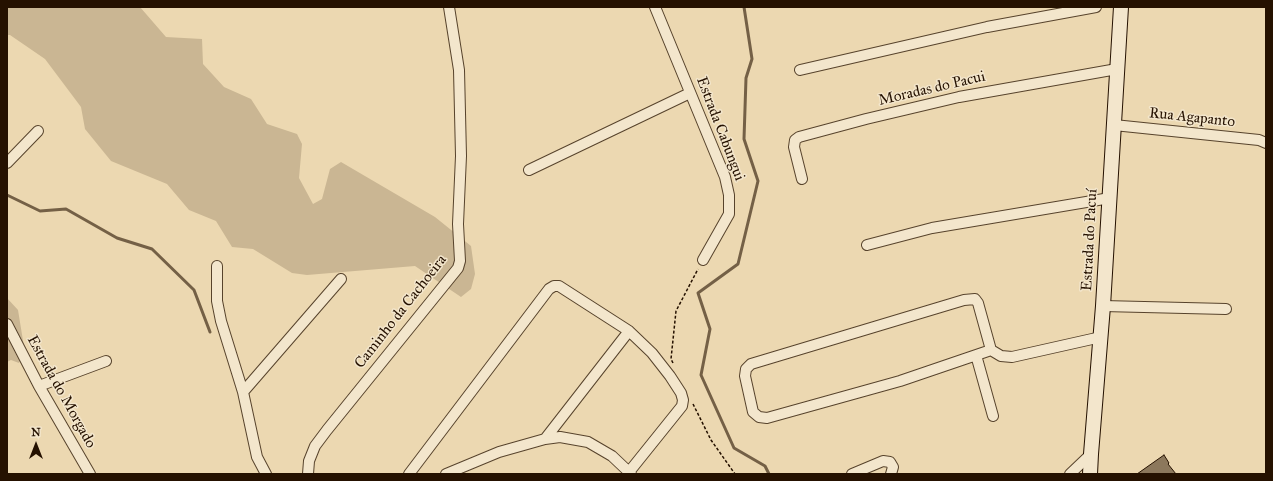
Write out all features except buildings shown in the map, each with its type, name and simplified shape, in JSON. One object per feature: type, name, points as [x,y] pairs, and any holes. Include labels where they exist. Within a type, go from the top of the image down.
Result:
[{"type":"street","name":"Caminho da Cachoeira","points":[[308,474],[309,461],[315,446],[458,268],[460,261],[458,224],[461,156],[459,70],[449,7]]},
{"type":"street","name":"Estrada Cabungui","points":[[655,7],[725,177],[729,195],[729,214],[702,260]]},
{"type":"street","points":[[800,70],[987,27],[1096,7]]},
{"type":"street","name":"Estrada do Pacuí","points":[[1090,474],[1090,454],[1101,337],[1121,7]]},
{"type":"street","name":"Moradas do Pacui","points":[[802,180],[794,147],[795,140],[800,137],[866,119],[959,97],[1117,69]]},
{"type":"street","points":[[528,170],[690,93]]},
{"type":"street","name":"Rua Agapanto","points":[[1114,125],[1259,140],[1266,143]]},
{"type":"street","points":[[7,164],[38,131]]},
{"type":"street","points":[[867,245],[932,228],[1110,198]]},
{"type":"street","points":[[217,266],[217,300],[221,321],[243,392],[257,457],[266,474]]},
{"type":"street","points":[[243,392],[341,279]]},
{"type":"street","points":[[409,474],[548,289],[554,286],[559,286],[629,331],[652,353],[670,376],[683,400],[682,406],[630,473],[612,456],[588,442],[560,437],[545,439],[499,452],[446,474]]},
{"type":"street","points":[[991,350],[900,380],[767,418],[759,417],[753,412],[745,376],[746,370],[751,364],[964,300],[975,299],[978,303],[991,350],[1001,356],[1012,357],[1101,337]]},
{"type":"street","points":[[1103,306],[1226,309]]},
{"type":"street","name":"Estrada do Morgado","points":[[7,324],[39,386],[90,474]]},
{"type":"street","points":[[545,439],[629,331]]},
{"type":"street","points":[[976,355],[993,416]]},
{"type":"street","points":[[39,386],[106,361]]},
{"type":"street","points":[[1070,474],[1090,454]]},
{"type":"street","points":[[852,474],[883,461],[890,462],[893,467],[891,474]]},
{"type":"path","points":[[674,366],[671,359],[676,311],[702,260]]},
{"type":"path","points":[[691,400],[711,440],[735,474]]},
{"type":"shaded area","points":[[7,7],[140,7],[166,37],[202,39],[203,64],[224,87],[251,99],[267,124],[297,134],[302,144],[299,178],[313,204],[322,199],[330,169],[341,162],[435,217],[471,246],[475,274],[471,289],[461,297],[415,266],[307,275],[292,273],[253,249],[232,247],[216,221],[189,210],[167,184],[111,161],[85,129],[81,107],[45,59],[10,35],[7,35]]},
{"type":"shaded area","points":[[7,298],[18,310],[25,353],[19,363],[11,360],[7,362]]},
{"type":"waterway","points":[[744,7],[752,59],[746,78],[744,139],[758,181],[738,264],[698,293],[710,329],[701,375],[734,448],[765,466],[769,474]]},
{"type":"waterway","points":[[7,195],[40,211],[66,209],[117,238],[152,249],[194,290],[210,332]]}]
